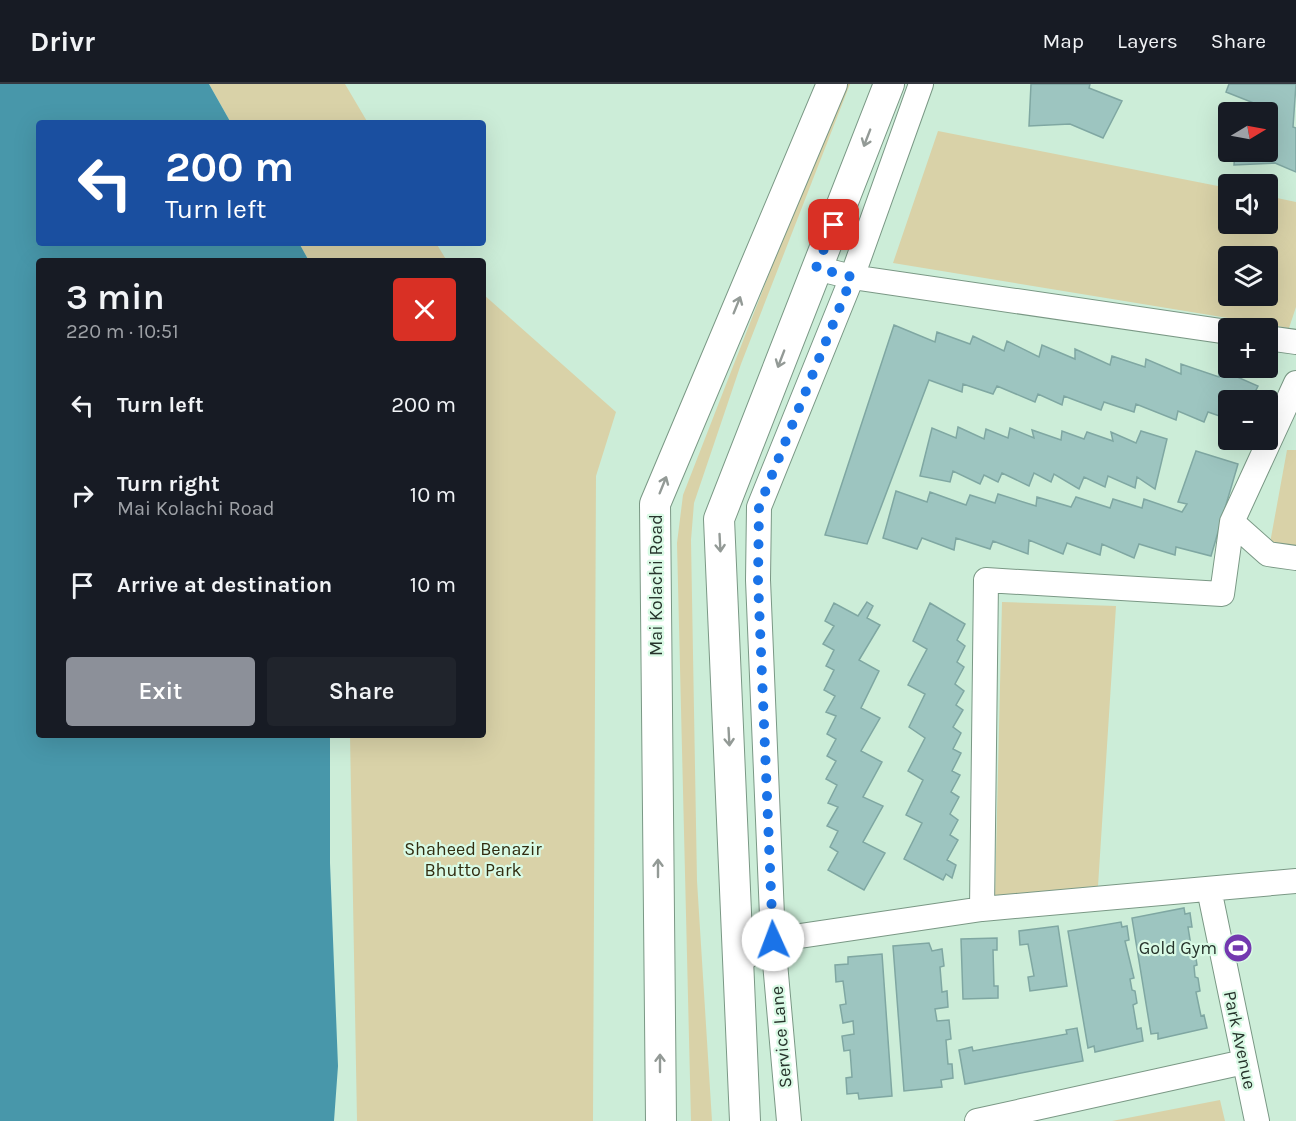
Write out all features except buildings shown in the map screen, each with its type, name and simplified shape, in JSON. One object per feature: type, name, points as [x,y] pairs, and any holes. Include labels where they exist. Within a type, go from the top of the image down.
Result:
[{"type":"main road","name":"Mai Kolachi Road","points":[[659,1115],[655,504],[831,84]]},
{"type":"main road","points":[[746,1117],[719,519],[889,84]]},
{"type":"street","name":"Service Lane","points":[[789,1121],[773,940],[758,580],[759,507],[852,277],[921,84]]},
{"type":"street","points":[[816,268],[852,277],[1218,331]]},
{"type":"street","points":[[1278,339],[1296,342]]},
{"type":"street","points":[[982,909],[986,580],[1222,594],[1232,522],[1296,383]]},
{"type":"street","points":[[1232,522],[1268,554],[1296,558]]},
{"type":"street","points":[[738,962],[773,940],[982,909],[1296,881]]},
{"type":"street","name":"Park Avenue","points":[[1209,889],[1257,1121]]},
{"type":"street","points":[[977,1121],[1244,1062]]},
{"type":"green space","points":[[209,84],[345,84],[366,120],[229,120]]},
{"type":"green space","points":[[843,84],[850,84],[741,364],[694,503],[691,540],[697,881],[712,1121],[691,1121],[677,543],[683,495]]},
{"type":"green space","points":[[938,131],[1218,186],[1218,234],[1278,234],[1278,198],[1296,202],[1296,307],[1289,328],[1278,326],[1278,318],[1228,318],[893,263]]},
{"type":"green space","points":[[301,246],[438,246],[445,258],[307,258]]},
{"type":"green space","name":"Shaheed Benazir Bhutto Park","points":[[486,297],[616,412],[596,476],[593,1121],[357,1121],[350,738],[486,738]]},
{"type":"green space","points":[[1287,450],[1296,450],[1296,558],[1268,554]]},
{"type":"green space","points":[[1002,602],[1116,606],[1098,886],[995,896]]},
{"type":"green space","points":[[1220,1100],[1225,1121],[1112,1121]]},
{"type":"water","points":[[0,84],[209,84],[229,120],[36,120],[36,246],[301,246],[307,258],[36,258],[36,738],[330,738],[330,863],[338,1066],[334,1121],[0,1121]]},
{"type":"place","name":"Gold Gym","points":[[1238,948]]},
{"type":"route","points":[[773,940],[758,580],[759,507],[852,277],[816,268],[834,225]]}]
